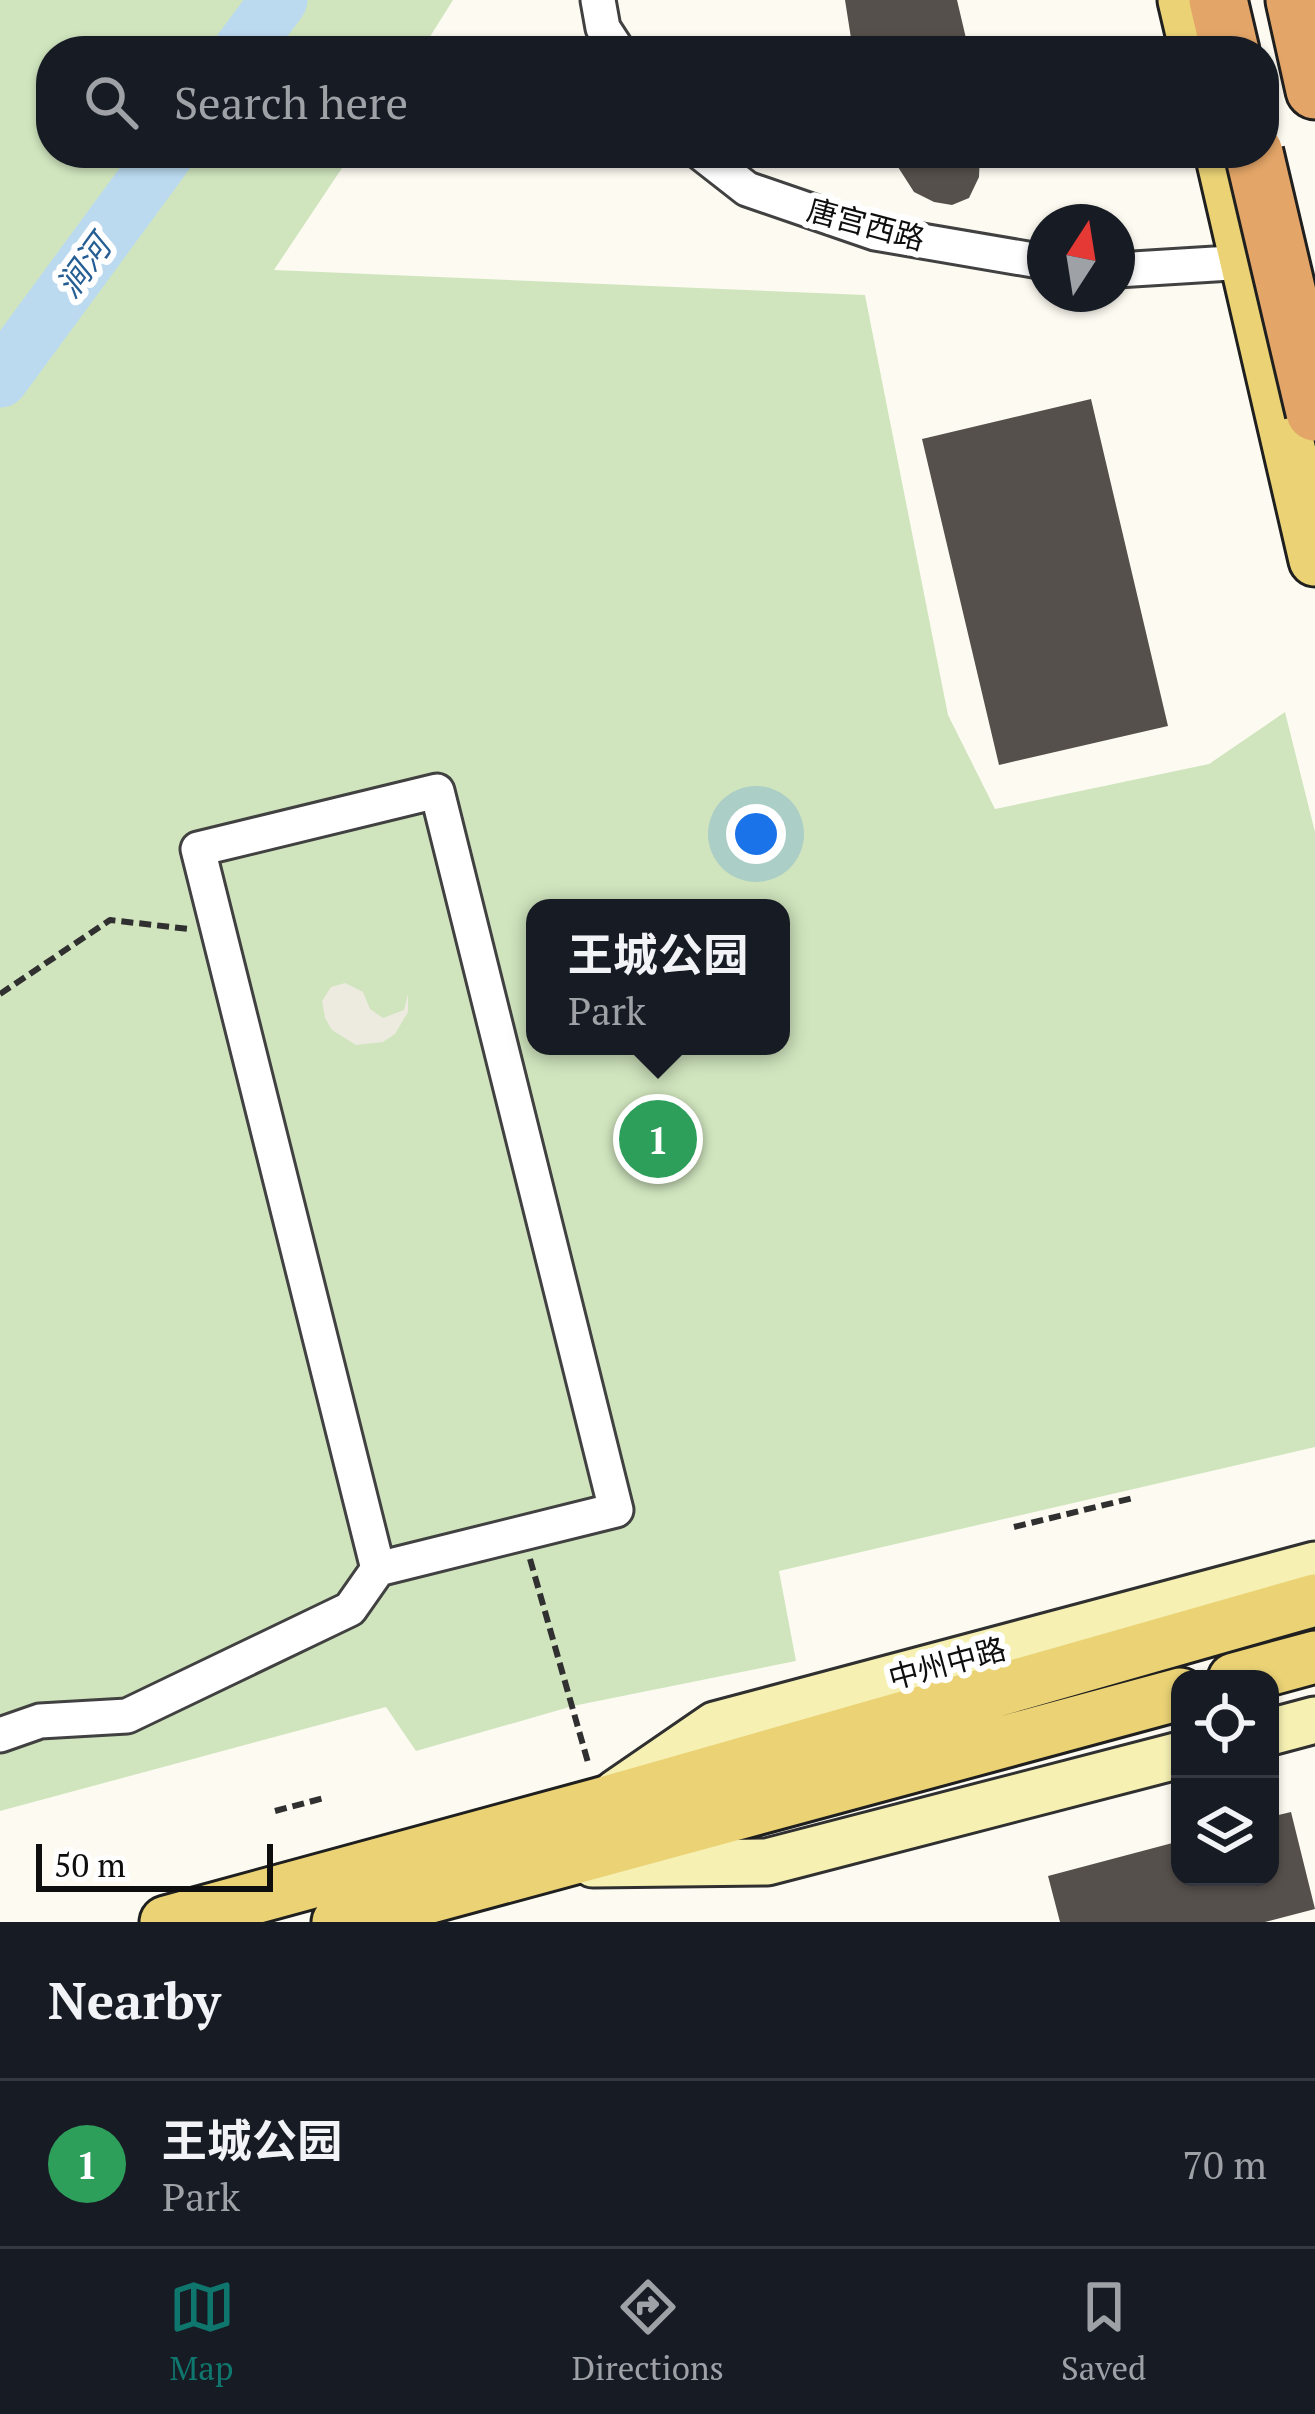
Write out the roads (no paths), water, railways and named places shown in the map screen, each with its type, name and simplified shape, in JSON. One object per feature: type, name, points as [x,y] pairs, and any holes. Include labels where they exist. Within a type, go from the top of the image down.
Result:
[{"type":"highway","points":[[1218,0],[1226,36]]},
{"type":"highway","points":[[1295,0],[1315,90]]},
{"type":"highway","points":[[1258,168],[1315,412]]},
{"type":"main road","points":[[1184,0],[1192,36]]},
{"type":"main road","points":[[1225,168],[1315,560]]},
{"type":"main road","points":[[1247,262],[1315,247]]},
{"type":"main road","points":[[1247,262],[1315,266]]},
{"type":"main road","name":"中州中路","points":[[599,1804],[715,1724],[1315,1565]]},
{"type":"main road","name":"中州中路","points":[[166,1922],[1315,1600]]},
{"type":"main road","points":[[1267,1670],[1315,1657]]},
{"type":"main road","points":[[338,1922],[1171,1696]]},
{"type":"main road","points":[[1279,1730],[1315,1720]]},
{"type":"main road","points":[[554,1865],[767,1862],[1171,1757]]},
{"type":"street","points":[[598,0],[608,36]]},
{"type":"street","name":"唐宫西路","points":[[720,168],[747,189],[874,232],[1027,259]]},
{"type":"street","points":[[1135,269],[1247,262]]},
{"type":"street","points":[[0,1735],[40,1721],[127,1716],[350,1609],[378,1569],[616,1510],[436,790],[199,849],[378,1569]]},
{"type":"waterway","name":"涧河","points":[[252,36],[279,0]]},
{"type":"waterway","name":"涧河","points":[[0,379],[155,168]]},
{"type":"place","name":"王城公园","points":[[658,1139]]}]
